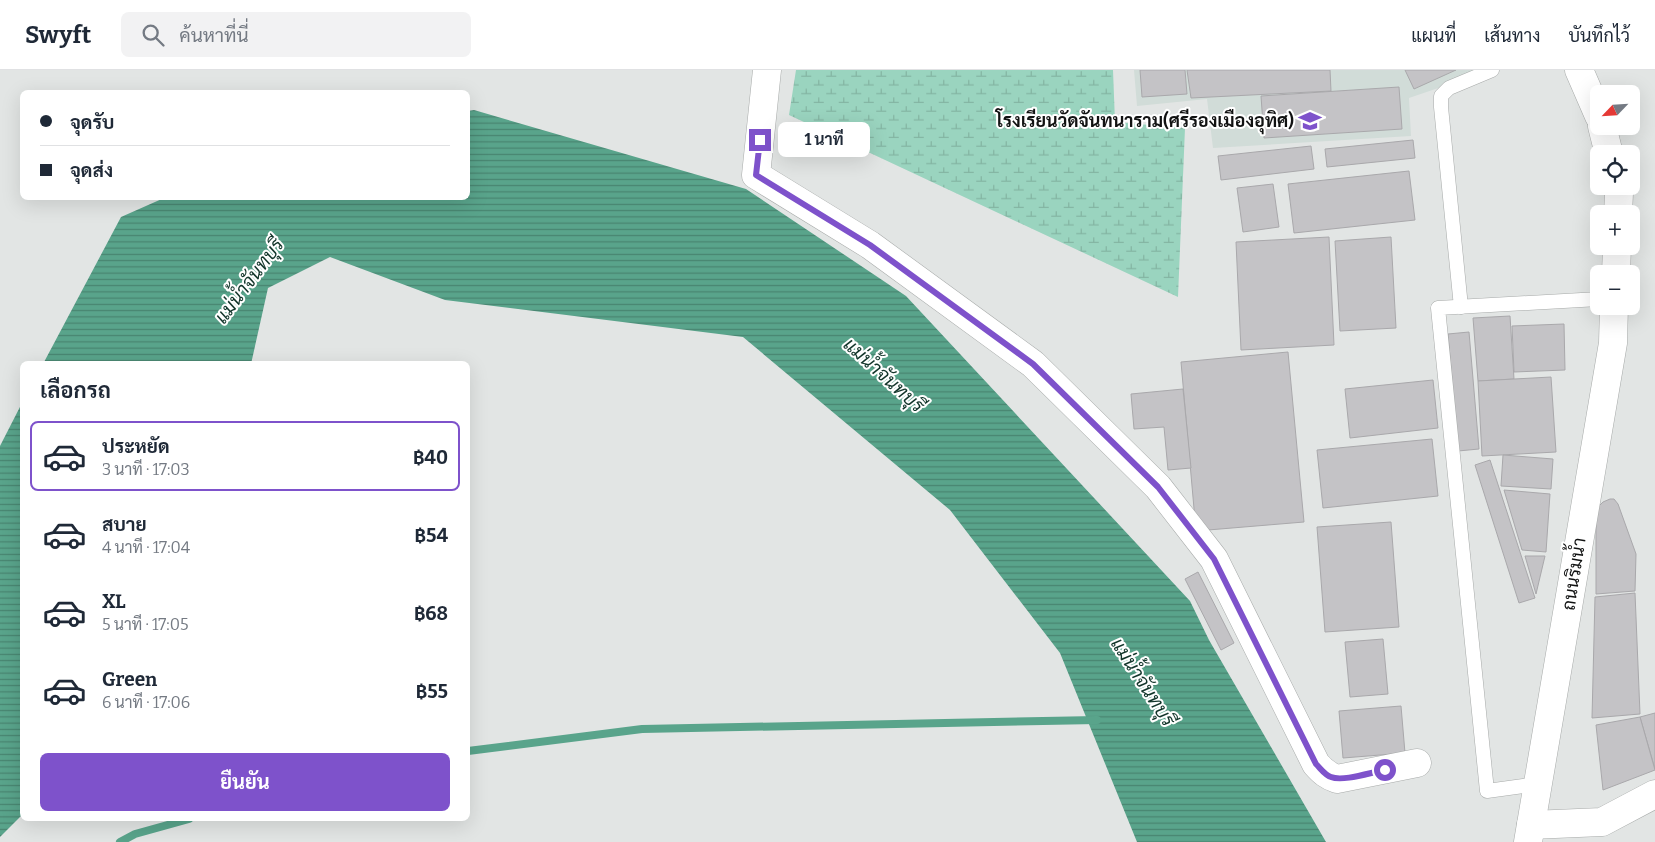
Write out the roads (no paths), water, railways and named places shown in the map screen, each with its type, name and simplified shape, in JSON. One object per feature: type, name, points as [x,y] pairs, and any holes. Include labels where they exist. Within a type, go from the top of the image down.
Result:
[{"type":"street","points":[[767,70],[756,175],[870,245],[1033,364],[1158,487],[1214,559],[1316,764],[1322,772],[1338,779],[1417,763]]},
{"type":"street","points":[[1579,70],[1590,95]]},
{"type":"street","name":"ถนนริมน้ำ","points":[[1530,834],[1613,342],[1614,315]]},
{"type":"street","points":[[1530,834],[1602,822],[1655,794]]},
{"type":"lane","points":[[1461,307],[1441,96],[1449,88],[1492,70]]},
{"type":"lane","points":[[1538,784],[1487,791],[1438,308],[1590,300]]},
{"type":"water","name":"แม่น้ำจันทบุรี","points":[[474,110],[746,189],[906,296],[1190,601],[1209,640],[1326,842],[1137,842],[1060,653],[950,510],[743,337],[445,300],[330,257],[268,288],[252,361],[45,361],[121,217],[159,200],[470,200],[470,111]]},
{"type":"water","points":[[20,407],[20,817],[0,837],[0,446]]},
{"type":"waterway","points":[[470,751],[642,729],[1097,720]]},
{"type":"waterway","points":[[120,842],[135,834],[182,821]]},
{"type":"place","name":"โรงเรียนวัดจันทนาราม(ศรีรองเมืองอุทิศ)","points":[[1310,121]]}]
